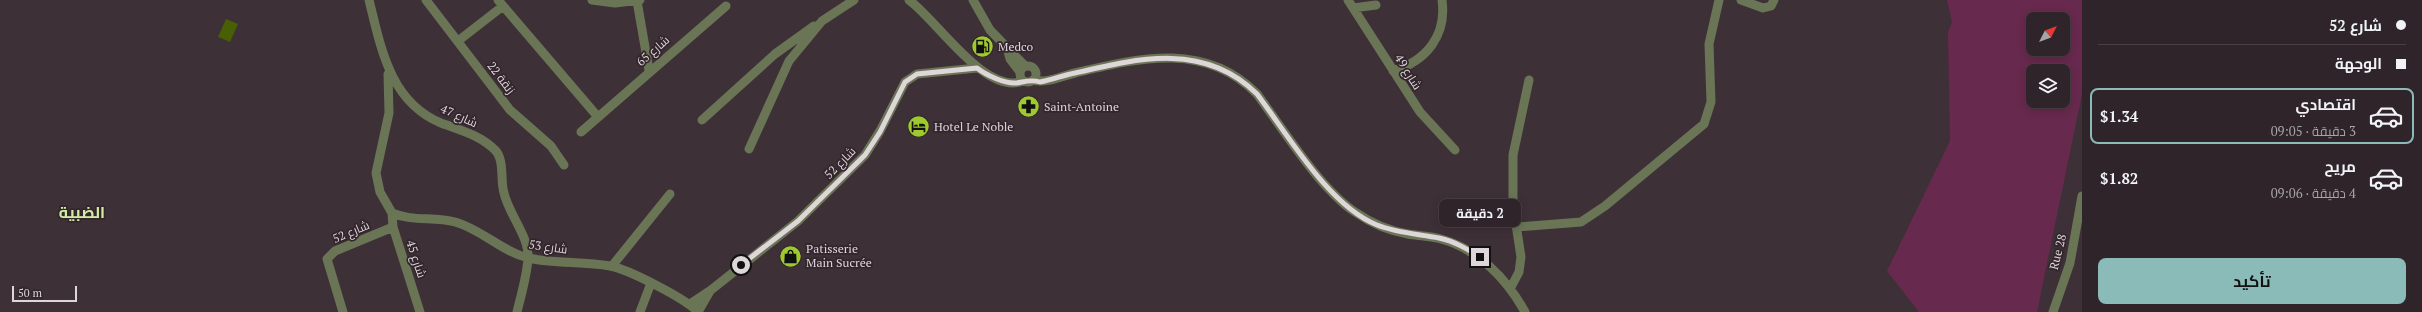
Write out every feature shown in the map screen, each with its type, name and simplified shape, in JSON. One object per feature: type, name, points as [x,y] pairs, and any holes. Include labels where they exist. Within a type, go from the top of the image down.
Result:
[{"type":"street","points":[[365,0],[370,0],[388,71],[389,113],[376,173],[380,192],[392,213]]},
{"type":"street","name":"زنقة 22","points":[[426,0],[510,110],[551,146],[564,165]]},
{"type":"street","points":[[592,0],[615,3],[639,1],[649,70]]},
{"type":"street","points":[[702,120],[775,54],[854,0]]},
{"type":"street","points":[[909,0],[977,68],[990,76],[1004,80],[1014,73],[1022,73],[1031,66],[1035,76],[1040,82],[1117,63],[1160,57],[1197,61],[1233,74],[1246,82],[1257,94],[1325,186],[1354,212],[1374,224],[1390,230],[1440,238],[1463,246],[1480,257],[1510,289],[1525,312]]},
{"type":"street","points":[[973,0],[990,30],[1008,51],[1010,59],[1028,82],[1035,76]]},
{"type":"street","points":[[1393,72],[1408,67],[1425,55],[1434,43],[1440,31],[1442,0]]},
{"type":"street","points":[[1517,227],[1581,222],[1605,206],[1704,124],[1711,102],[1709,44],[1719,0]]},
{"type":"street","points":[[1740,0],[1763,8],[1769,8],[1774,0]]},
{"type":"street","points":[[458,41],[500,3],[598,117]]},
{"type":"street","points":[[1351,4],[1376,5]]},
{"type":"street","name":"شارع 49","points":[[1351,4],[1393,72],[1420,112],[1455,150]]},
{"type":"street","name":"شارع 65","points":[[582,132],[649,70],[726,6]]},
{"type":"street","points":[[749,149],[789,61],[822,21]]},
{"type":"street","name":"شارع 52","points":[[690,304],[711,290],[798,221],[865,155],[880,132],[901,88],[909,79],[917,74],[977,68]]},
{"type":"street","name":"شارع 47","points":[[388,71],[404,95],[422,112],[440,122],[466,131],[496,150],[500,159],[503,192],[508,209],[525,241],[528,258]]},
{"type":"street","points":[[1510,289],[1520,264],[1517,227],[1513,205],[1513,155],[1529,80]]},
{"type":"street","points":[[612,266],[670,194]]},
{"type":"street","name":"Rue 28","points":[[2053,312],[2070,263],[2082,196]]},
{"type":"street","name":"شارع 45","points":[[392,213],[393,228],[420,312]]},
{"type":"street","name":"شارع 53","points":[[392,213],[412,219],[445,220],[459,224],[497,246],[528,258],[612,266],[652,283],[690,304],[698,312]]},
{"type":"street","name":"شارع 52","points":[[343,312],[327,259],[335,252],[393,228]]},
{"type":"street","points":[[517,312],[528,258]]},
{"type":"street","points":[[640,312],[652,283]]},
{"type":"street","name":"شارع 52","points":[[698,312],[711,290]]},
{"type":"shaded area","points":[[1947,0],[2082,0],[2082,94],[2037,312],[1919,312],[1887,271],[1950,141],[1948,32],[1952,22]]},
{"type":"shaded area","points":[[226,19],[238,24],[230,42],[218,37]]},
{"type":"place","name":"Medco","points":[[982,47]]},
{"type":"place","name":"Saint-Antoine","points":[[1029,107]]},
{"type":"place","name":"Hotel Le Noble","points":[[919,127]]},
{"type":"place","name":"Patisserie Main Sucrée","points":[[790,256]]},
{"type":"district","name":"الضبية","points":[[82,212]]},
{"type":"route","points":[[741,265],[798,221],[865,155],[880,132],[901,88],[912,76],[917,74],[977,68],[983,73],[1010,83],[1023,81],[1028,82],[1033,80],[1040,82],[1117,63],[1152,57],[1174,57],[1197,61],[1233,74],[1246,82],[1257,94],[1325,186],[1354,212],[1374,224],[1390,230],[1406,234],[1440,238],[1463,246],[1480,257]]}]
